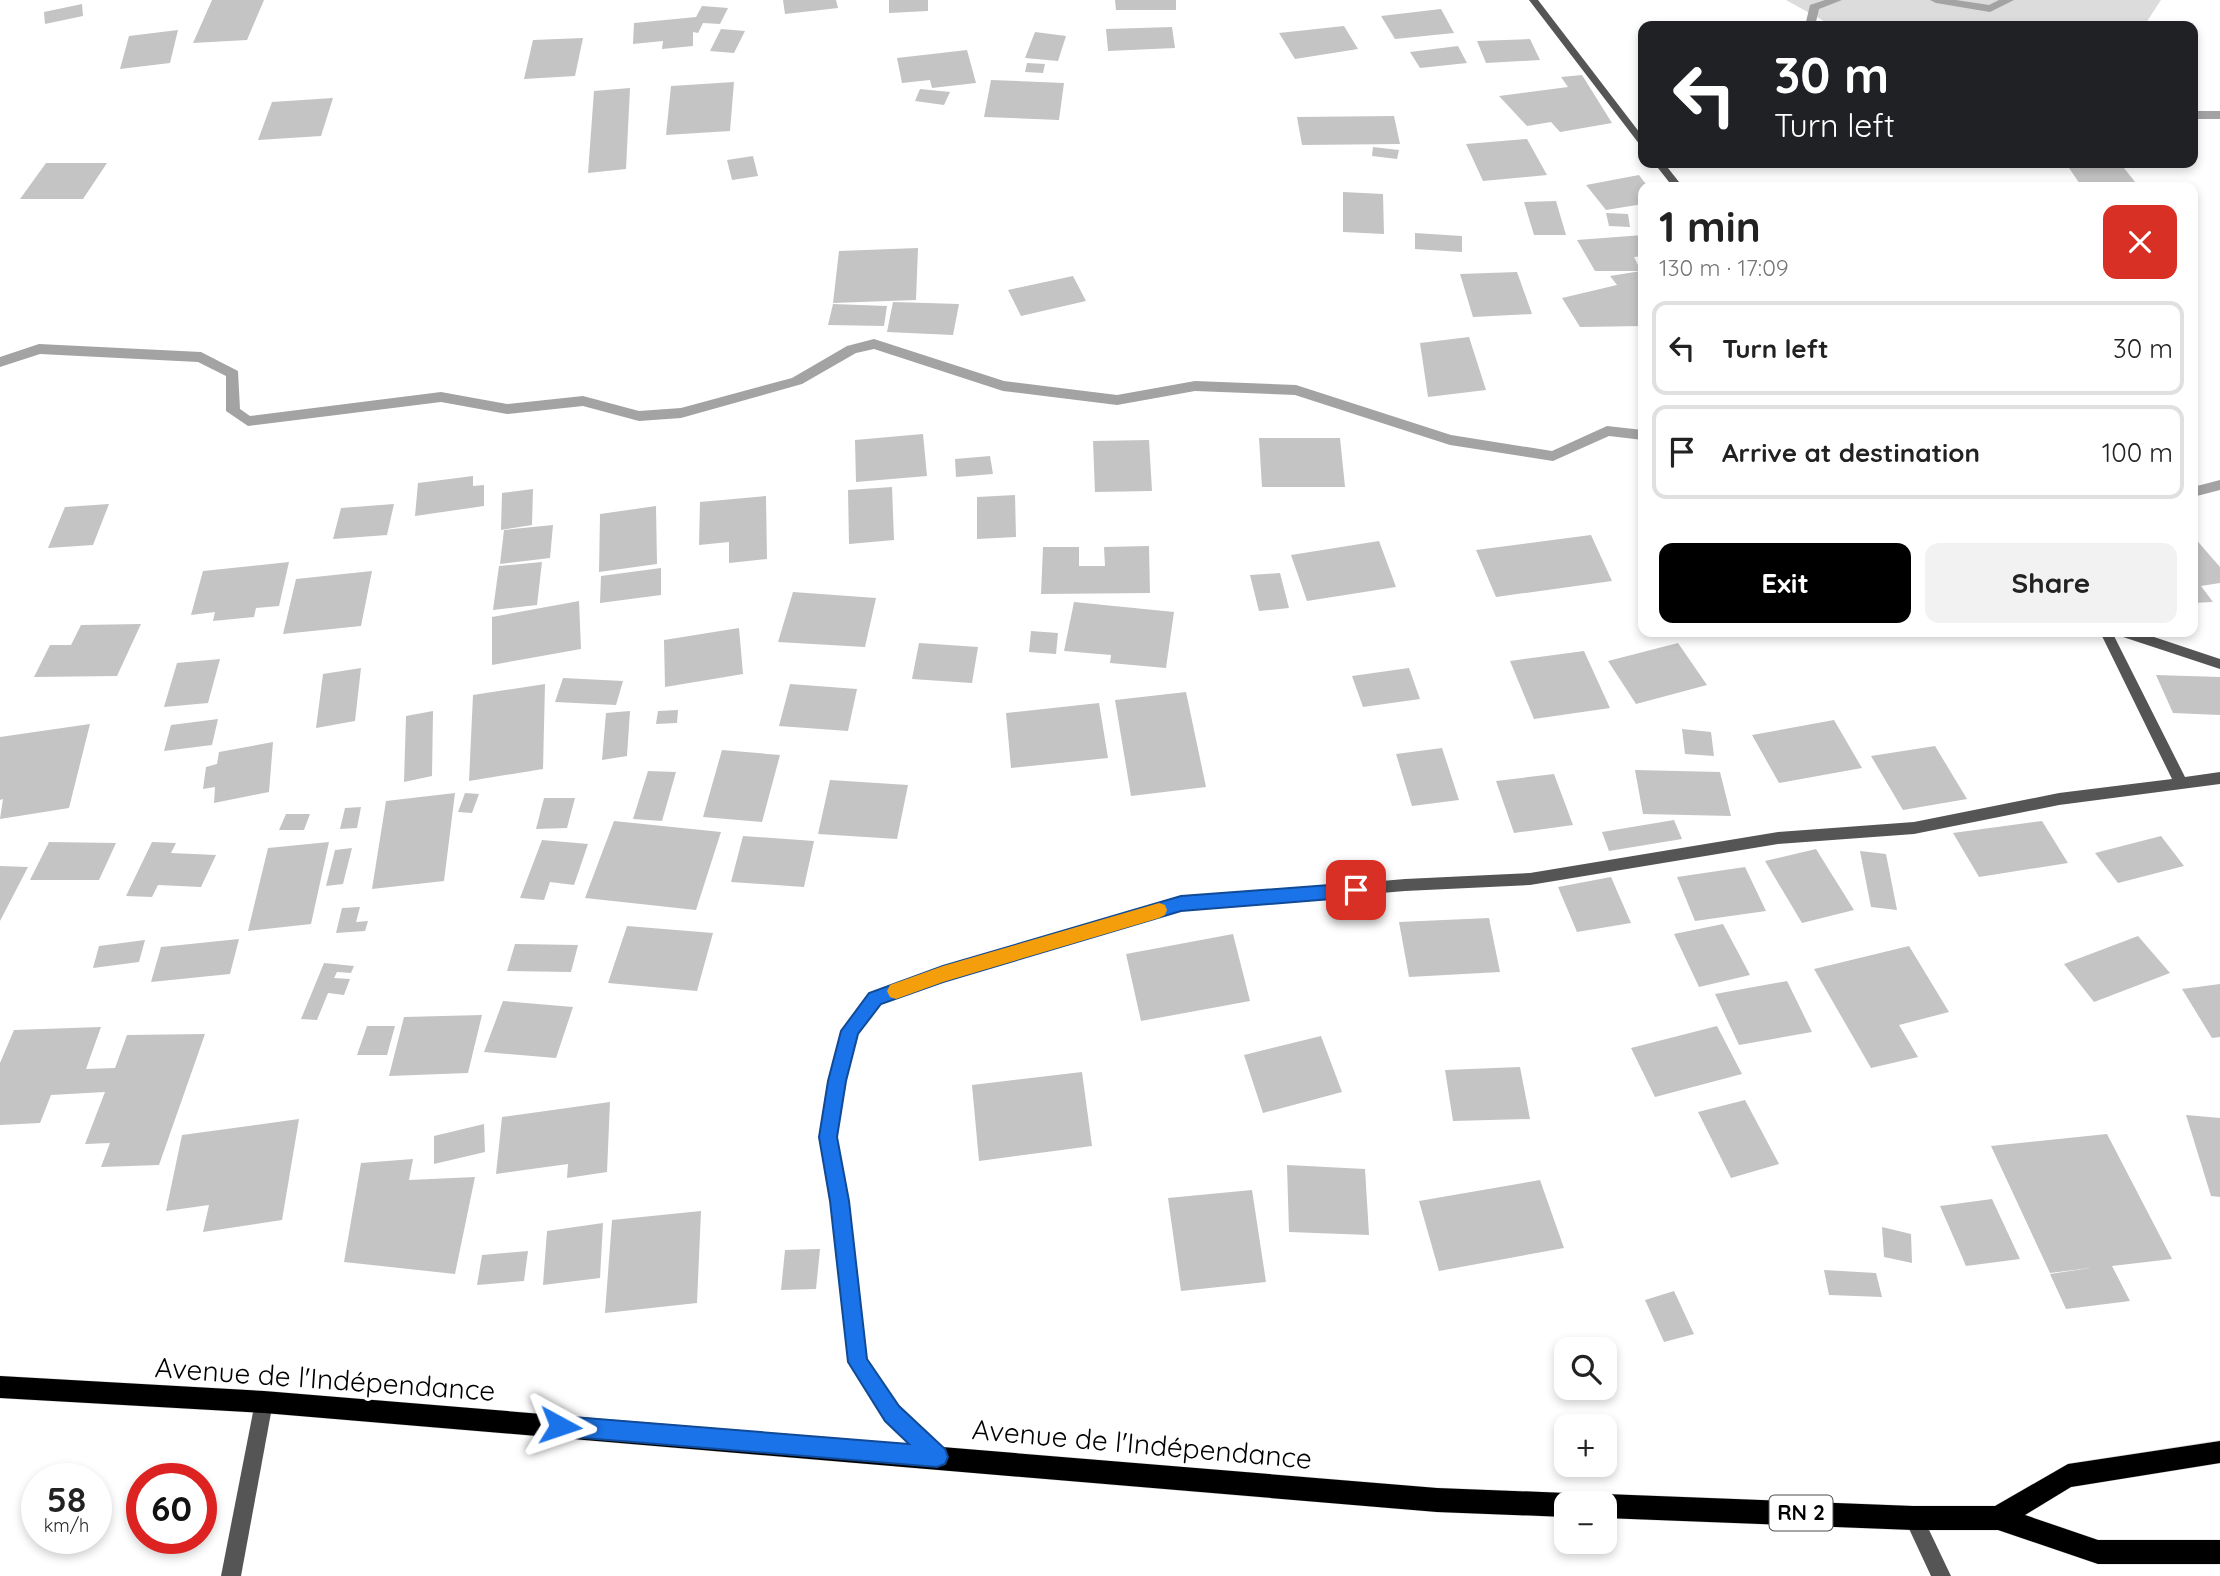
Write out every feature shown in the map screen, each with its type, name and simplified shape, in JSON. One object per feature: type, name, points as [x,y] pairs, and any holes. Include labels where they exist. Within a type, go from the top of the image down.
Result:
[{"type":"main road","name":"Avenue de l'Indépendance","points":[[0,1387],[264,1402],[1423,1499],[1554,1504]]},
{"type":"main road","points":[[1998,1518],[2068,1476],[2220,1452]]},
{"type":"main road","name":"RN 2","points":[[1617,1506],[1913,1518],[1998,1518],[2098,1552],[2220,1552]]},
{"type":"street","points":[[1533,0],[1638,136]]},
{"type":"street","points":[[1663,168],[1674,182]]},
{"type":"street","points":[[2108,637],[2181,783]]},
{"type":"street","points":[[2140,637],[2220,664]]},
{"type":"street","points":[[937,1457],[892,1413],[858,1362],[839,1201],[828,1137],[837,1081],[850,1031],[875,999],[943,974],[1181,904],[1405,885],[1530,879],[1778,838],[1914,828],[2059,799],[2220,778]]},
{"type":"street","points":[[232,1576],[264,1402]]},
{"type":"street","points":[[1913,1518],[1941,1576]]},
{"type":"shaded area","points":[[1786,0],[2161,0],[2147,21],[1824,21]]},
{"type":"building","points":[[212,0],[264,0],[247,40],[193,43]]},
{"type":"building","points":[[783,0],[836,0],[838,8],[785,14]]},
{"type":"building","points":[[889,0],[928,0],[928,11],[889,13]]},
{"type":"building","points":[[1115,0],[1176,0],[1176,10],[1116,10]]},
{"type":"building","points":[[82,4],[83,16],[45,24],[44,12]]},
{"type":"building","points":[[702,6],[728,8],[720,24],[703,23],[698,33],[693,32],[693,46],[662,49],[663,41],[633,44],[634,23],[696,17]]},
{"type":"building","points":[[1441,9],[1454,33],[1395,39],[1381,16]]},
{"type":"building","points":[[1344,26],[1358,49],[1295,59],[1279,33]]},
{"type":"building","points":[[1172,27],[1175,48],[1108,51],[1106,29]]},
{"type":"building","points":[[721,29],[745,31],[734,53],[710,51]]},
{"type":"building","points":[[178,30],[170,63],[120,69],[129,36]]},
{"type":"building","points":[[1035,32],[1066,36],[1058,61],[1025,58]]},
{"type":"building","points":[[583,38],[575,76],[524,79],[533,40]]},
{"type":"building","points":[[1530,39],[1540,60],[1486,63],[1477,41]]},
{"type":"building","points":[[1458,46],[1467,63],[1420,68],[1410,52]]},
{"type":"building","points":[[967,50],[976,83],[932,88],[930,80],[902,83],[897,58]]},
{"type":"building","points":[[1027,63],[1045,64],[1043,73],[1025,72]]},
{"type":"building","points":[[1582,75],[1612,123],[1560,132],[1551,122],[1527,126],[1499,96],[1568,87],[1561,77]]},
{"type":"building","points":[[991,80],[1064,83],[1059,120],[984,117]]},
{"type":"building","points":[[734,82],[730,131],[666,135],[671,86]]},
{"type":"building","points":[[630,88],[626,169],[588,173],[594,91]]},
{"type":"building","points":[[920,89],[950,92],[944,105],[915,101]]},
{"type":"building","points":[[333,98],[321,136],[258,140],[272,102]]},
{"type":"building","points":[[1394,116],[1400,144],[1302,145],[1297,117]]},
{"type":"building","points":[[1527,139],[1547,175],[1483,181],[1466,144]]},
{"type":"building","points":[[1373,147],[1399,150],[1397,159],[1372,156]]},
{"type":"building","points":[[753,156],[758,176],[732,180],[727,160]]},
{"type":"building","points":[[46,163],[107,163],[83,199],[20,199]]},
{"type":"building","points":[[2069,168],[2124,168],[2135,182],[2079,182]]},
{"type":"building","points":[[1639,175],[1644,182],[1638,182],[1638,205],[1606,210],[1586,185]]},
{"type":"building","points":[[1343,192],[1383,194],[1384,234],[1343,232]]},
{"type":"building","points":[[1556,201],[1566,235],[1534,235],[1524,202]]},
{"type":"building","points":[[1606,213],[1628,214],[1630,227],[1609,226]]},
{"type":"building","points":[[1415,233],[1462,236],[1462,252],[1415,249]]},
{"type":"building","points":[[1638,235],[1638,257],[1634,257],[1638,271],[1595,271],[1577,240]]},
{"type":"building","points":[[918,248],[916,300],[833,303],[839,251]]},
{"type":"building","points":[[1517,272],[1532,314],[1473,317],[1460,274]]},
{"type":"building","points":[[1638,272],[1638,326],[1580,327],[1562,298],[1617,285],[1610,276]]},
{"type":"building","points":[[1073,276],[1086,301],[1021,316],[1008,290]]},
{"type":"building","points":[[893,302],[959,304],[953,335],[887,332]]},
{"type":"building","points":[[833,304],[887,306],[884,326],[828,325]]},
{"type":"building","points":[[1469,337],[1486,390],[1428,397],[1420,343]]},
{"type":"building","points":[[923,434],[927,476],[856,482],[855,440]]},
{"type":"building","points":[[1259,438],[1340,438],[1345,487],[1262,487]]},
{"type":"building","points":[[1149,440],[1152,491],[1095,492],[1093,441]]},
{"type":"building","points":[[990,456],[993,474],[956,477],[955,459]]},
{"type":"building","points":[[473,476],[473,486],[484,485],[484,506],[415,516],[418,483]]},
{"type":"building","points":[[892,487],[894,540],[849,544],[848,490]]},
{"type":"building","points":[[533,489],[532,525],[501,530],[502,493]]},
{"type":"building","points":[[1015,495],[1016,537],[977,539],[977,497]]},
{"type":"building","points":[[766,496],[767,559],[729,563],[729,542],[699,545],[700,502]]},
{"type":"building","points":[[109,504],[93,545],[48,548],[65,507]]},
{"type":"building","points":[[394,504],[387,535],[333,539],[341,508]]},
{"type":"building","points":[[656,506],[657,564],[599,572],[600,514]]},
{"type":"building","points":[[553,525],[550,558],[500,564],[504,530]]},
{"type":"building","points":[[1591,535],[1612,581],[1496,597],[1476,550]]},
{"type":"building","points":[[1379,541],[1396,587],[1307,601],[1291,555]]},
{"type":"building","points":[[2198,542],[2220,567],[2220,583],[2201,586],[2213,602],[2198,603]]},
{"type":"building","points":[[1149,546],[1150,593],[1041,594],[1043,547],[1079,547],[1079,566],[1105,566],[1104,547]]},
{"type":"building","points":[[289,562],[279,606],[256,608],[254,617],[213,621],[215,612],[191,615],[203,571]]},
{"type":"building","points":[[542,562],[537,605],[493,610],[499,566]]},
{"type":"building","points":[[661,568],[661,595],[600,603],[601,576]]},
{"type":"building","points":[[372,571],[361,626],[283,634],[296,579]]},
{"type":"building","points":[[1280,573],[1289,608],[1259,611],[1250,575]]},
{"type":"building","points":[[793,592],[876,598],[865,647],[778,642]]},
{"type":"building","points":[[579,601],[581,649],[492,665],[492,617]]},
{"type":"building","points":[[1074,602],[1174,612],[1166,668],[1110,663],[1111,655],[1064,651]]},
{"type":"building","points":[[141,624],[117,676],[34,677],[50,645],[71,645],[81,625]]},
{"type":"building","points":[[739,628],[743,674],[665,687],[664,640]]},
{"type":"building","points":[[1031,631],[1058,633],[1056,654],[1029,652]]},
{"type":"building","points":[[919,643],[978,647],[972,683],[912,679]]},
{"type":"building","points":[[1678,643],[1707,685],[1636,704],[1608,661]]},
{"type":"building","points":[[1584,651],[1610,708],[1534,719],[1510,661]]},
{"type":"building","points":[[220,659],[208,703],[164,707],[177,663]]},
{"type":"building","points":[[361,668],[355,721],[316,728],[323,674]]},
{"type":"building","points":[[1409,668],[1420,699],[1363,707],[1352,676]]},
{"type":"building","points":[[2156,675],[2220,677],[2220,715],[2173,713]]},
{"type":"building","points":[[563,678],[623,681],[616,705],[555,702]]},
{"type":"building","points":[[545,684],[543,769],[469,781],[473,695]]},
{"type":"building","points":[[790,684],[857,689],[848,731],[779,726]]},
{"type":"building","points":[[1186,692],[1206,787],[1131,796],[1115,700]]},
{"type":"building","points":[[1099,703],[1108,758],[1011,768],[1006,713]]},
{"type":"building","points":[[678,710],[677,723],[656,724],[658,711]]},
{"type":"building","points":[[433,711],[432,776],[404,782],[406,716]]},
{"type":"building","points":[[630,711],[627,756],[602,760],[606,713]]},
{"type":"building","points":[[218,719],[212,745],[164,751],[171,725]]},
{"type":"building","points":[[1834,720],[1862,768],[1779,783],[1752,735]]},
{"type":"building","points":[[90,724],[69,808],[0,819],[3,799],[0,800],[0,737]]},
{"type":"building","points":[[1682,729],[1711,732],[1714,756],[1685,754]]},
{"type":"building","points":[[273,742],[269,792],[214,803],[215,787],[203,789],[206,767],[217,764],[219,752]]},
{"type":"building","points":[[1935,746],[1967,799],[1903,810],[1871,756]]},
{"type":"building","points":[[1442,748],[1459,800],[1412,806],[1396,754]]},
{"type":"building","points":[[722,750],[780,755],[762,822],[703,817]]},
{"type":"building","points":[[1635,770],[1720,772],[1731,816],[1643,814]]},
{"type":"building","points":[[648,771],[676,772],[662,821],[633,819]]},
{"type":"building","points":[[1554,774],[1573,825],[1514,833],[1496,781]]},
{"type":"building","points":[[830,780],[908,785],[897,839],[818,834]]},
{"type":"building","points":[[455,793],[444,881],[372,889],[386,801]]},
{"type":"building","points":[[465,793],[479,794],[472,813],[458,812]]},
{"type":"building","points":[[544,798],[575,798],[567,828],[536,829]]},
{"type":"building","points":[[361,807],[357,828],[340,829],[345,808]]},
{"type":"building","points":[[286,814],[310,814],[304,830],[279,830]]},
{"type":"building","points":[[1674,820],[1682,839],[1609,851],[1602,832]]},
{"type":"building","points":[[614,821],[721,832],[696,910],[585,898]]},
{"type":"building","points":[[2042,821],[2068,863],[1979,877],[1953,833]]},
{"type":"building","points":[[743,836],[814,841],[804,887],[731,882]]},
{"type":"building","points":[[2161,836],[2184,866],[2118,883],[2095,853]]},
{"type":"building","points":[[542,840],[588,844],[574,885],[550,882],[544,900],[520,898]]},
{"type":"building","points":[[49,842],[116,843],[99,880],[30,880]]},
{"type":"building","points":[[152,842],[176,843],[171,853],[216,855],[201,887],[158,885],[152,897],[126,896]]},
{"type":"building","points":[[329,842],[311,924],[248,931],[268,848]]},
{"type":"building","points":[[352,848],[343,884],[326,886],[335,850]]},
{"type":"building","points":[[1816,849],[1854,910],[1802,923],[1765,861]]},
{"type":"building","points":[[1860,851],[1886,854],[1897,910],[1871,907]]},
{"type":"building","points":[[0,866],[28,867],[0,921]]},
{"type":"building","points":[[1745,867],[1766,911],[1695,921],[1677,877]]},
{"type":"building","points":[[1611,877],[1631,923],[1577,932],[1558,887]]},
{"type":"building","points":[[360,907],[356,922],[368,921],[365,931],[336,933],[342,908]]},
{"type":"building","points":[[1489,918],[1500,972],[1409,977],[1399,922]]},
{"type":"building","points":[[1723,924],[1750,975],[1699,987],[1674,934]]},
{"type":"building","points":[[627,926],[713,933],[697,991],[608,983]]},
{"type":"building","points":[[1233,934],[1250,1001],[1141,1021],[1126,954]]},
{"type":"building","points":[[2138,936],[2170,973],[2094,1002],[2064,964]]},
{"type":"building","points":[[239,939],[230,974],[151,982],[161,947]]},
{"type":"building","points":[[145,940],[139,962],[93,968],[99,946]]},
{"type":"building","points":[[515,944],[578,945],[571,972],[507,971]]},
{"type":"building","points":[[1909,946],[1949,1012],[1899,1025],[1918,1057],[1871,1068],[1814,969]]},
{"type":"building","points":[[324,963],[354,966],[351,973],[337,972],[334,978],[350,979],[344,995],[328,993],[317,1020],[301,1019]]},
{"type":"building","points":[[1787,981],[1812,1032],[1739,1045],[1715,994]]},
{"type":"building","points":[[2220,984],[2220,1037],[2212,1038],[2182,989]]},
{"type":"building","points":[[503,1001],[573,1007],[556,1058],[484,1052]]},
{"type":"building","points":[[482,1015],[468,1073],[389,1076],[404,1017]]},
{"type":"building","points":[[367,1026],[395,1026],[387,1055],[357,1055]]},
{"type":"building","points":[[1717,1026],[1742,1074],[1655,1097],[1631,1048]]},
{"type":"building","points":[[101,1027],[86,1069],[115,1068],[127,1035],[205,1034],[159,1165],[101,1167],[110,1143],[85,1144],[105,1092],[51,1095],[40,1123],[0,1125],[0,1063],[14,1030]]},
{"type":"building","points":[[1321,1036],[1342,1092],[1263,1113],[1244,1055]]},
{"type":"building","points":[[1520,1067],[1530,1119],[1453,1121],[1445,1070]]},
{"type":"building","points":[[1082,1072],[1092,1146],[979,1161],[972,1085]]},
{"type":"building","points":[[1745,1100],[1779,1164],[1731,1178],[1698,1112]]},
{"type":"building","points":[[610,1102],[607,1172],[567,1178],[568,1164],[496,1174],[502,1117]]},
{"type":"building","points":[[2186,1115],[2220,1118],[2220,1197],[2211,1196]]},
{"type":"building","points":[[299,1119],[282,1220],[203,1232],[209,1205],[166,1211],[182,1135]]},
{"type":"building","points":[[484,1124],[485,1152],[434,1164],[434,1136]]},
{"type":"building","points":[[2107,1134],[2172,1259],[2112,1266],[2130,1301],[2066,1309],[2050,1274],[2090,1268],[2050,1273],[1991,1146]]},
{"type":"building","points":[[413,1159],[409,1180],[475,1177],[455,1274],[344,1262],[361,1163]]},
{"type":"building","points":[[1287,1165],[1365,1169],[1369,1235],[1289,1232]]},
{"type":"building","points":[[1540,1180],[1564,1248],[1439,1271],[1419,1201]]},
{"type":"building","points":[[1252,1190],[1266,1282],[1181,1291],[1168,1198]]},
{"type":"building","points":[[1992,1199],[2020,1259],[1966,1266],[1940,1206]]},
{"type":"building","points":[[701,1211],[697,1303],[605,1313],[612,1220]]},
{"type":"building","points":[[603,1223],[600,1278],[543,1285],[547,1231]]},
{"type":"building","points":[[1882,1227],[1911,1234],[1912,1263],[1884,1257]]},
{"type":"building","points":[[820,1249],[816,1289],[781,1290],[785,1250]]},
{"type":"building","points":[[528,1251],[524,1281],[477,1285],[482,1255]]},
{"type":"building","points":[[1824,1270],[1876,1273],[1882,1297],[1829,1295]]},
{"type":"building","points":[[1674,1291],[1694,1334],[1664,1342],[1645,1300]]},
{"type":"waterway","points":[[1811,21],[1814,7],[1836,0]]},
{"type":"waterway","points":[[1936,0],[1990,9],[2008,0]]},
{"type":"waterway","points":[[2198,115],[2220,115]]},
{"type":"waterway","points":[[0,362],[39,349],[201,357],[233,374],[233,411],[248,421],[441,397],[507,409],[583,401],[639,416],[681,413],[797,381],[852,349],[874,344],[1003,386],[1117,400],[1195,386],[1296,390],[1450,440],[1553,456],[1607,431],[1638,434]]},
{"type":"waterway","points":[[2198,491],[2220,485]]},
{"type":"slow traffic","points":[[896,991],[943,974],[1159,910]]},
{"type":"route","points":[[560,1426],[937,1457],[892,1413],[858,1362],[839,1201],[828,1137],[837,1081],[850,1031],[875,999],[943,974],[1181,904],[1356,890]]}]
